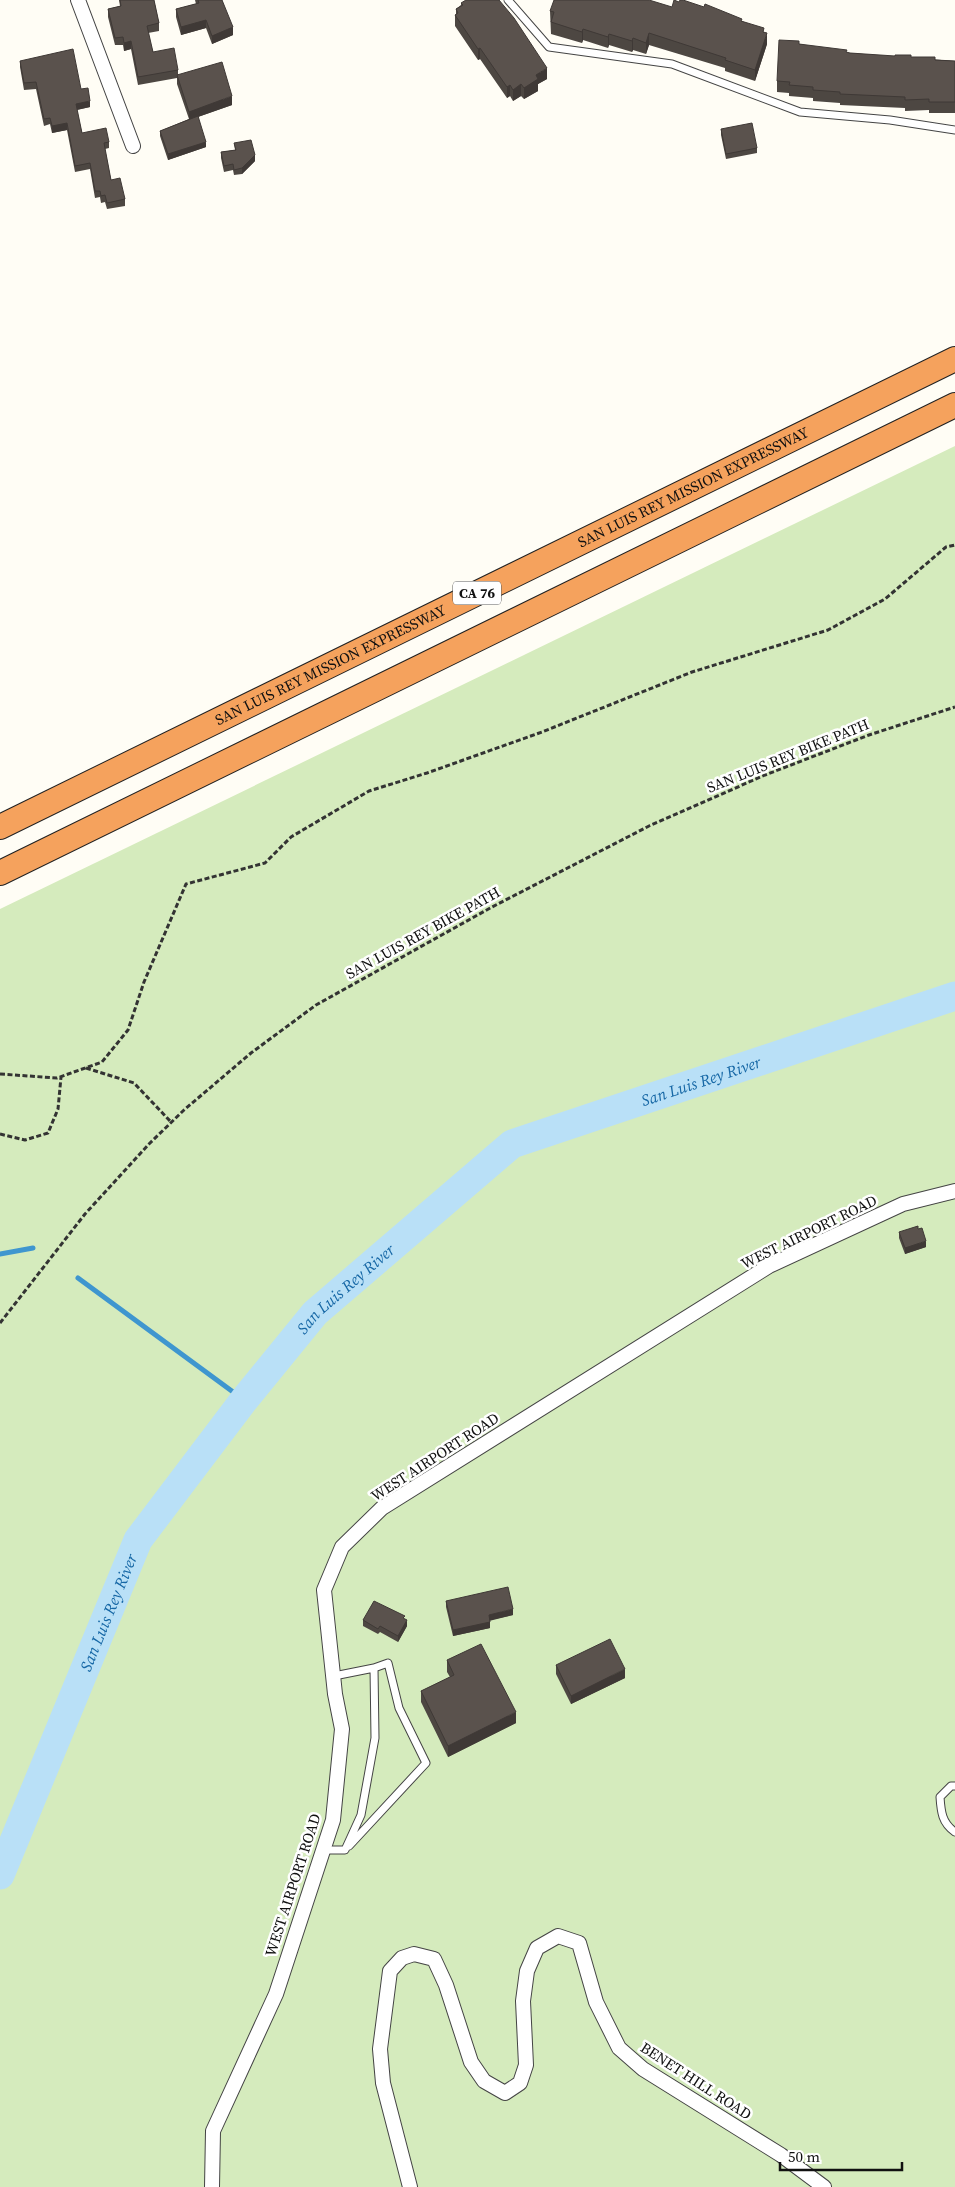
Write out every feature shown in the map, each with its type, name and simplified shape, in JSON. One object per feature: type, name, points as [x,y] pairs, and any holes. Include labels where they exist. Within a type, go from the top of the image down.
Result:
[{"type":"highway","name":"SAN LUIS REY MISSION EXPRESSWAY","points":[[0,827],[955,359]]},
{"type":"highway","name":"CA 76","points":[[0,873],[955,405]]},
{"type":"street","points":[[78,0],[133,146]]},
{"type":"street","name":"WEST AIRPORT ROAD","points":[[212,2187],[213,2132],[276,1994],[333,1820],[342,1728],[324,1590],[342,1548],[382,1508],[769,1266],[903,1204],[955,1190]]},
{"type":"street","name":"BENET HILL ROAD","points":[[410,2187],[383,2083],[380,2049],[390,1971],[402,1958],[414,1954],[434,1959],[446,1985],[470,2062],[484,2081],[505,2093],[520,2083],[526,2065],[523,2001],[527,1971],[538,1948],[558,1936],[579,1943],[596,2002],[619,2048],[643,2069],[781,2154],[824,2187]]},
{"type":"lane","points":[[508,0],[548,47],[672,64],[800,112],[890,120],[955,130]]},
{"type":"lane","points":[[323,1850],[345,1850],[426,1763],[399,1708],[388,1663],[374,1668],[334,1676]]},
{"type":"lane","points":[[345,1850],[360,1816],[375,1738],[374,1668]]},
{"type":"lane","points":[[955,1786],[951,1786],[940,1797],[941,1813],[947,1826],[955,1832]]},
{"type":"path","points":[[0,1074],[57,1078],[102,1062],[128,1030],[144,982],[186,884],[265,863],[292,837],[369,791],[542,732],[692,672],[828,630],[885,599],[946,547],[955,545]]},
{"type":"path","name":"SAN LUIS REY BIKE PATH","points":[[0,1323],[86,1214],[172,1122],[251,1053],[316,1005],[492,907],[649,826],[765,775],[869,736],[955,707]]},
{"type":"path","points":[[86,1068],[134,1083],[172,1122]]},
{"type":"path","points":[[0,1134],[25,1140],[48,1132],[58,1109],[61,1077]]},
{"type":"green space","points":[[955,446],[955,2187],[0,2187],[0,909]]},
{"type":"building","points":[[120,0],[154,0],[159,23],[147,26],[153,52],[174,48],[178,70],[138,77],[131,41],[124,43],[123,37],[115,38],[108,9],[121,6]]},
{"type":"building","points":[[198,0],[222,0],[233,27],[212,36],[206,20],[181,27],[176,9],[199,3]]},
{"type":"building","points":[[466,0],[499,0],[514,18],[547,68],[536,75],[538,79],[524,88],[521,84],[513,90],[510,85],[507,87],[455,15],[458,13],[456,9],[463,5],[461,3]]},
{"type":"building","points":[[554,0],[649,0],[672,7],[674,0],[679,2],[683,0],[704,7],[705,4],[742,19],[741,21],[764,28],[763,32],[767,33],[755,70],[725,60],[726,58],[649,33],[646,43],[633,38],[632,41],[609,34],[608,37],[583,29],[582,32],[551,22],[554,12],[550,11]]},
{"type":"building","points":[[779,40],[799,41],[799,44],[847,50],[846,52],[850,53],[895,56],[911,55],[911,57],[935,57],[935,60],[955,61],[955,102],[929,102],[929,99],[905,100],[905,97],[840,94],[840,92],[813,90],[813,87],[789,85],[790,82],[777,81]]},
{"type":"building","points":[[73,49],[81,89],[88,88],[90,101],[76,104],[82,133],[106,128],[109,142],[104,143],[111,180],[120,178],[125,199],[107,203],[105,195],[101,196],[100,191],[95,191],[90,163],[75,166],[67,123],[52,126],[50,118],[44,119],[36,82],[24,83],[20,61]]},
{"type":"building","points":[[222,62],[232,96],[189,112],[177,75]]},
{"type":"building","points":[[198,116],[206,142],[168,154],[160,131]]},
{"type":"building","points":[[752,123],[757,148],[726,154],[721,129]]},
{"type":"building","points":[[251,140],[255,155],[242,168],[234,170],[233,164],[224,166],[221,152],[236,150],[234,143]]},
{"type":"building","points":[[918,1226],[918,1229],[922,1228],[926,1241],[905,1248],[899,1232]]},
{"type":"building","points":[[508,1587],[513,1609],[489,1615],[490,1622],[453,1630],[446,1601]]},
{"type":"building","points":[[374,1601],[405,1616],[403,1618],[407,1620],[398,1636],[380,1626],[378,1629],[363,1620]]},
{"type":"building","points":[[610,1639],[625,1669],[571,1696],[556,1665]]},
{"type":"building","points":[[481,1644],[516,1712],[448,1746],[421,1691],[454,1675],[447,1660]]},
{"type":"waterway","name":"San Luis Rey River","points":[[0,1875],[138,1540],[244,1400],[315,1313],[512,1144],[955,996]]},
{"type":"waterway","points":[[0,1254],[33,1248]]},
{"type":"waterway","points":[[78,1278],[244,1400]]}]
